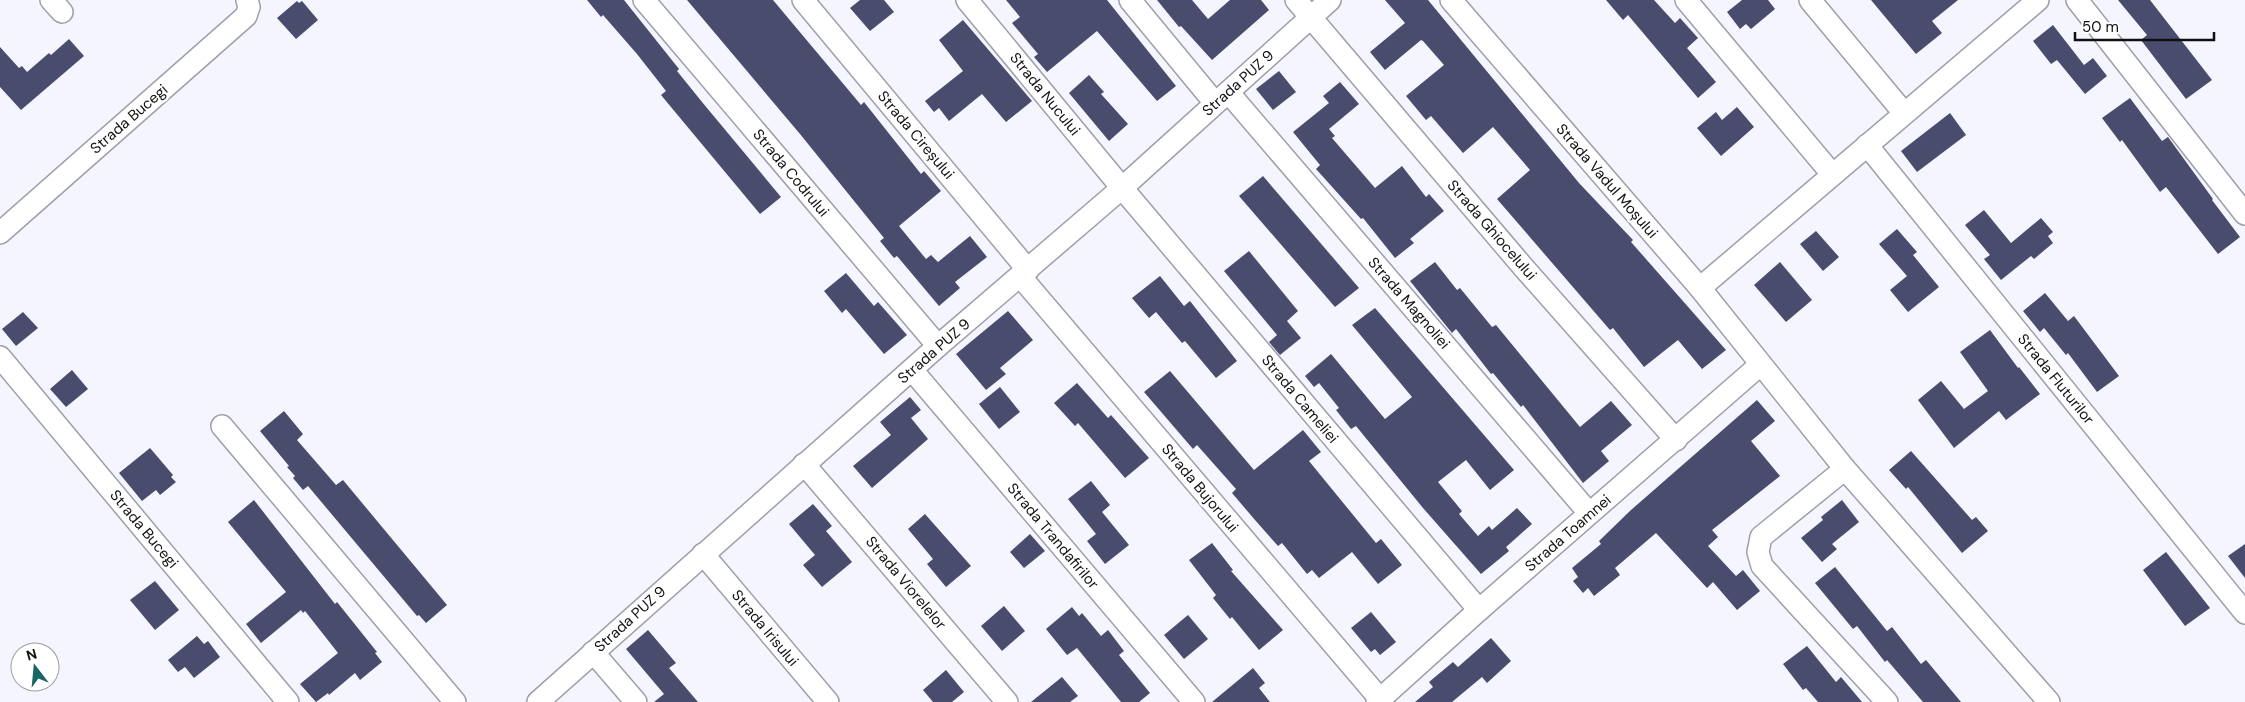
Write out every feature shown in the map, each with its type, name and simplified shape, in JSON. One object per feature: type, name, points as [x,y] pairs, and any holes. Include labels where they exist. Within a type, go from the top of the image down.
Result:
[{"type":"street","name":"Strada Bucegi","points":[[0,234],[246,16],[250,7],[247,0]]},
{"type":"street","name":"Strada Codrului","points":[[644,0],[938,346]]},
{"type":"street","name":"Strada Cireșului","points":[[803,0],[1024,273]]},
{"type":"street","name":"Strada Nucului","points":[[967,0],[1122,188]]},
{"type":"street","name":"Strada Magnoliei","points":[[1130,0],[1221,98],[1589,513]]},
{"type":"street","name":"Strada Ghiocelului","points":[[1296,0],[1524,268],[1676,440]]},
{"type":"street","name":"Strada PUZ 9","points":[[538,702],[938,346],[1122,188],[1330,0]]},
{"type":"street","name":"Strada Vadul Moșului","points":[[1451,0],[1700,288],[1845,470],[2049,702]]},
{"type":"street","points":[[1686,0],[1832,174]]},
{"type":"street","points":[[1810,0],[1904,113]]},
{"type":"street","points":[[1700,288],[2038,0]]},
{"type":"street","points":[[2077,0],[2245,214]]},
{"type":"street","name":"Strada Fluturilor","points":[[1867,145],[2245,613]]},
{"type":"street","name":"Strada Cameliei","points":[[1122,188],[1478,610]]},
{"type":"street","name":"Strada Bujorului","points":[[1024,273],[1379,700]]},
{"type":"street","name":"Strada Bucegi","points":[[0,357],[288,702]]},
{"type":"street","name":"Strada Toamnei","points":[[1379,700],[1478,610],[1676,440],[1760,365]]},
{"type":"street","name":"Strada Trandafirilor","points":[[912,370],[1194,702]]},
{"type":"street","points":[[222,426],[455,702]]},
{"type":"street","name":"Strada Viorelelor","points":[[804,464],[1008,702]]},
{"type":"street","points":[[1845,470],[1761,537],[1758,552],[1762,566],[1886,702]]},
{"type":"street","name":"Strada Irisului","points":[[703,554],[828,702]]},
{"type":"street","points":[[594,652],[636,702]]},
{"type":"building","points":[[587,0],[624,0],[679,69],[677,71],[781,197],[760,214],[661,95],[666,91],[637,54],[603,15],[601,17]]},
{"type":"building","points":[[687,0],[773,0],[861,105],[864,102],[921,174],[924,171],[941,191],[899,226],[926,259],[931,255],[938,262],[970,236],[987,257],[955,282],[960,288],[939,306],[897,256],[894,258],[880,241],[884,238],[800,134]]},
{"type":"building","points":[[860,0],[884,0],[894,12],[870,31],[850,8]]},
{"type":"building","points":[[1006,0],[1107,0],[1176,86],[1157,101],[1097,31],[1047,72],[1034,57],[1038,54],[1012,23],[1020,17]]},
{"type":"building","points":[[1157,0],[1192,0],[1208,19],[1230,0],[1261,0],[1269,10],[1212,60],[1181,26],[1179,27]]},
{"type":"building","points":[[1385,0],[1428,0],[1579,183],[1633,240],[1631,242],[1726,350],[1702,369],[1678,340],[1644,367],[1613,328],[1610,330],[1497,199],[1530,170],[1493,127],[1463,153],[1431,116],[1426,120],[1406,96],[1444,65],[1421,40],[1385,70],[1370,52],[1405,23]]},
{"type":"building","points":[[1606,0],[1654,0],[1675,23],[1680,18],[1698,38],[1687,48],[1716,82],[1698,98],[1628,15],[1623,20]]},
{"type":"building","points":[[1742,0],[1768,0],[1775,9],[1751,29],[1746,24],[1740,29],[1727,12]]},
{"type":"building","points":[[1871,0],[1958,0],[1932,21],[1942,33],[1916,54]]},
{"type":"building","points":[[2118,0],[2150,0],[2212,80],[2186,99],[2141,40],[2147,35]]},
{"type":"building","points":[[297,1],[299,3],[302,1],[318,20],[296,39],[277,18]]},
{"type":"building","points":[[963,20],[1032,101],[1006,122],[982,94],[949,121],[939,108],[934,112],[925,101],[963,71],[939,40]]},
{"type":"building","points":[[2053,25],[2084,65],[2093,58],[2107,76],[2085,94],[2057,60],[2051,64],[2033,41]]},
{"type":"building","points":[[69,39],[84,56],[21,110],[0,87],[0,47],[19,68],[22,66],[27,72]]},
{"type":"building","points":[[1279,71],[1296,92],[1273,110],[1256,89]]},
{"type":"building","points":[[1089,75],[1104,92],[1101,94],[1128,124],[1109,141],[1069,93]]},
{"type":"building","points":[[1340,82],[1359,104],[1329,129],[1335,136],[1332,138],[1375,188],[1402,166],[1426,197],[1429,194],[1444,211],[1410,239],[1414,243],[1395,258],[1363,218],[1361,219],[1316,169],[1320,165],[1293,132],[1329,103],[1323,96]]},
{"type":"building","points":[[2130,98],[2162,141],[2168,137],[2240,237],[2218,254],[2166,187],[2160,192],[2122,140],[2120,142],[2102,118]]},
{"type":"building","points":[[1737,107],[1754,127],[1721,156],[1697,128],[1716,112],[1722,120]]},
{"type":"building","points":[[1950,113],[1966,135],[1917,172],[1901,151]]},
{"type":"building","points":[[1263,176],[1359,288],[1335,307],[1239,196]]},
{"type":"building","points":[[1984,210],[2011,243],[2041,218],[2053,232],[2048,236],[2053,243],[2034,259],[2031,256],[2001,280],[1984,259],[1990,255],[1965,225]]},
{"type":"building","points":[[1897,229],[1917,252],[1913,255],[1939,287],[1908,312],[1890,290],[1907,276],[1879,244]]},
{"type":"building","points":[[1816,231],[1839,257],[1823,271],[1800,244]]},
{"type":"building","points":[[1249,251],[1298,311],[1287,321],[1301,338],[1280,355],[1269,342],[1277,335],[1224,271]]},
{"type":"building","points":[[1435,262],[1457,290],[1460,288],[1492,327],[1496,325],[1580,427],[1611,401],[1632,425],[1601,451],[1609,461],[1583,483],[1523,405],[1521,407],[1493,373],[1491,374],[1456,329],[1452,333],[1410,281]]},
{"type":"building","points":[[1780,262],[1812,300],[1786,322],[1754,285]]},
{"type":"building","points":[[846,273],[874,306],[878,302],[907,335],[884,354],[846,309],[842,313],[824,291]]},
{"type":"building","points":[[1160,276],[1184,306],[1190,301],[1237,361],[1216,378],[1185,341],[1182,343],[1156,312],[1149,318],[1132,298]]},
{"type":"building","points":[[2045,293],[2068,321],[2074,316],[2119,376],[2097,392],[2068,353],[2066,355],[2044,328],[2040,332],[2023,311]]},
{"type":"building","points":[[1375,308],[1514,470],[1490,490],[1466,460],[1438,482],[1462,511],[1459,514],[1478,536],[1489,526],[1492,530],[1517,508],[1532,524],[1506,547],[1509,551],[1481,574],[1423,508],[1356,426],[1351,429],[1336,410],[1339,408],[1319,383],[1314,387],[1305,376],[1331,354],[1385,419],[1412,397],[1352,325]]},
{"type":"building","points":[[1008,311],[1033,340],[1000,368],[1006,374],[986,390],[956,354]]},
{"type":"building","points":[[23,312],[38,328],[16,346],[2,329]]},
{"type":"building","points":[[1990,330],[2040,394],[2006,420],[1999,411],[1954,448],[1918,400],[1941,381],[1964,409],[1988,391],[1960,352]]},
{"type":"building","points":[[72,370],[88,389],[66,407],[50,389]]},
{"type":"building","points":[[1170,371],[1254,470],[1303,430],[1321,452],[1309,461],[1376,543],[1381,539],[1402,565],[1378,584],[1352,552],[1319,578],[1312,570],[1307,574],[1282,543],[1278,546],[1255,520],[1232,493],[1236,489],[1197,445],[1193,449],[1144,392]]},
{"type":"building","points":[[1077,383],[1108,418],[1111,415],[1149,458],[1125,478],[1078,423],[1075,426],[1054,403]]},
{"type":"building","points":[[1000,387],[1020,412],[999,429],[979,404]]},
{"type":"building","points":[[910,397],[921,410],[911,418],[928,439],[872,488],[853,466],[891,435],[880,422]]},
{"type":"building","points":[[1757,400],[1775,421],[1751,441],[1780,476],[1712,530],[1718,537],[1708,546],[1736,576],[1743,570],[1760,591],[1737,610],[1713,582],[1707,588],[1656,533],[1615,568],[1620,575],[1594,596],[1588,588],[1583,593],[1573,581],[1578,577],[1572,568],[1601,544],[1599,541],[1631,510]]},
{"type":"building","points":[[284,411],[303,434],[297,440],[336,485],[343,480],[447,605],[426,623],[419,615],[417,616],[308,486],[303,490],[293,478],[295,476],[287,467],[289,466],[260,431]]},
{"type":"building","points":[[150,448],[173,475],[171,477],[176,482],[160,495],[156,490],[142,501],[119,473]]},
{"type":"building","points":[[1911,451],[1972,520],[1976,517],[1988,531],[1962,553],[1908,487],[1906,489],[1889,470]]},
{"type":"building","points":[[1091,481],[1110,505],[1102,512],[1129,545],[1105,564],[1087,541],[1096,534],[1068,499]]},
{"type":"building","points":[[254,500],[335,604],[337,602],[377,652],[375,653],[382,662],[360,680],[355,673],[329,695],[328,693],[316,702],[300,684],[338,653],[305,611],[303,613],[301,610],[261,643],[246,624],[286,592],[228,522]]},
{"type":"building","points":[[1842,500],[1859,522],[1832,544],[1837,549],[1822,562],[1801,538],[1823,520],[1821,517]]},
{"type":"building","points":[[813,504],[832,526],[826,531],[852,562],[822,587],[803,565],[815,555],[789,524]]},
{"type":"building","points":[[925,514],[971,566],[946,587],[927,564],[933,559],[908,529]]},
{"type":"building","points":[[1030,534],[1045,551],[1024,568],[1010,552]]},
{"type":"building","points":[[1212,543],[1233,570],[1231,571],[1283,630],[1259,650],[1232,617],[1230,619],[1213,598],[1216,595],[1189,560]]},
{"type":"building","points":[[2245,544],[2245,578],[2228,556]]},
{"type":"building","points":[[2166,552],[2210,608],[2185,626],[2143,570]]},
{"type":"building","points":[[1835,567],[1887,631],[1892,627],[1921,664],[1926,660],[1961,702],[1923,702],[1887,660],[1885,662],[1857,626],[1853,629],[1815,583]]},
{"type":"building","points":[[155,581],[179,610],[155,630],[130,600]]},
{"type":"building","points":[[1004,606],[1025,631],[1002,651],[981,626]]},
{"type":"building","points":[[1072,607],[1079,616],[1082,613],[1101,636],[1108,630],[1124,651],[1119,655],[1150,693],[1139,702],[1121,702],[1077,648],[1067,655],[1046,629]]},
{"type":"building","points":[[1371,612],[1396,642],[1380,655],[1375,649],[1371,652],[1351,628]]},
{"type":"building","points":[[1188,615],[1208,639],[1184,659],[1164,635]]},
{"type":"building","points":[[648,630],[676,663],[669,668],[698,702],[654,702],[664,694],[626,649]]},
{"type":"building","points":[[197,636],[204,644],[208,641],[220,657],[194,678],[185,667],[178,672],[168,660]]},
{"type":"building","points":[[1491,638],[1511,661],[1487,683],[1482,677],[1452,702],[1415,702],[1433,687],[1429,682],[1453,662],[1458,667]]},
{"type":"building","points":[[1807,646],[1836,682],[1841,677],[1862,702],[1818,702],[1806,688],[1803,690],[1783,664]]},
{"type":"building","points":[[1253,668],[1265,683],[1259,688],[1270,702],[1212,702]]},
{"type":"building","points":[[946,670],[964,692],[952,702],[933,702],[923,690]]},
{"type":"building","points":[[1062,677],[1078,696],[1070,702],[1031,702]]}]
